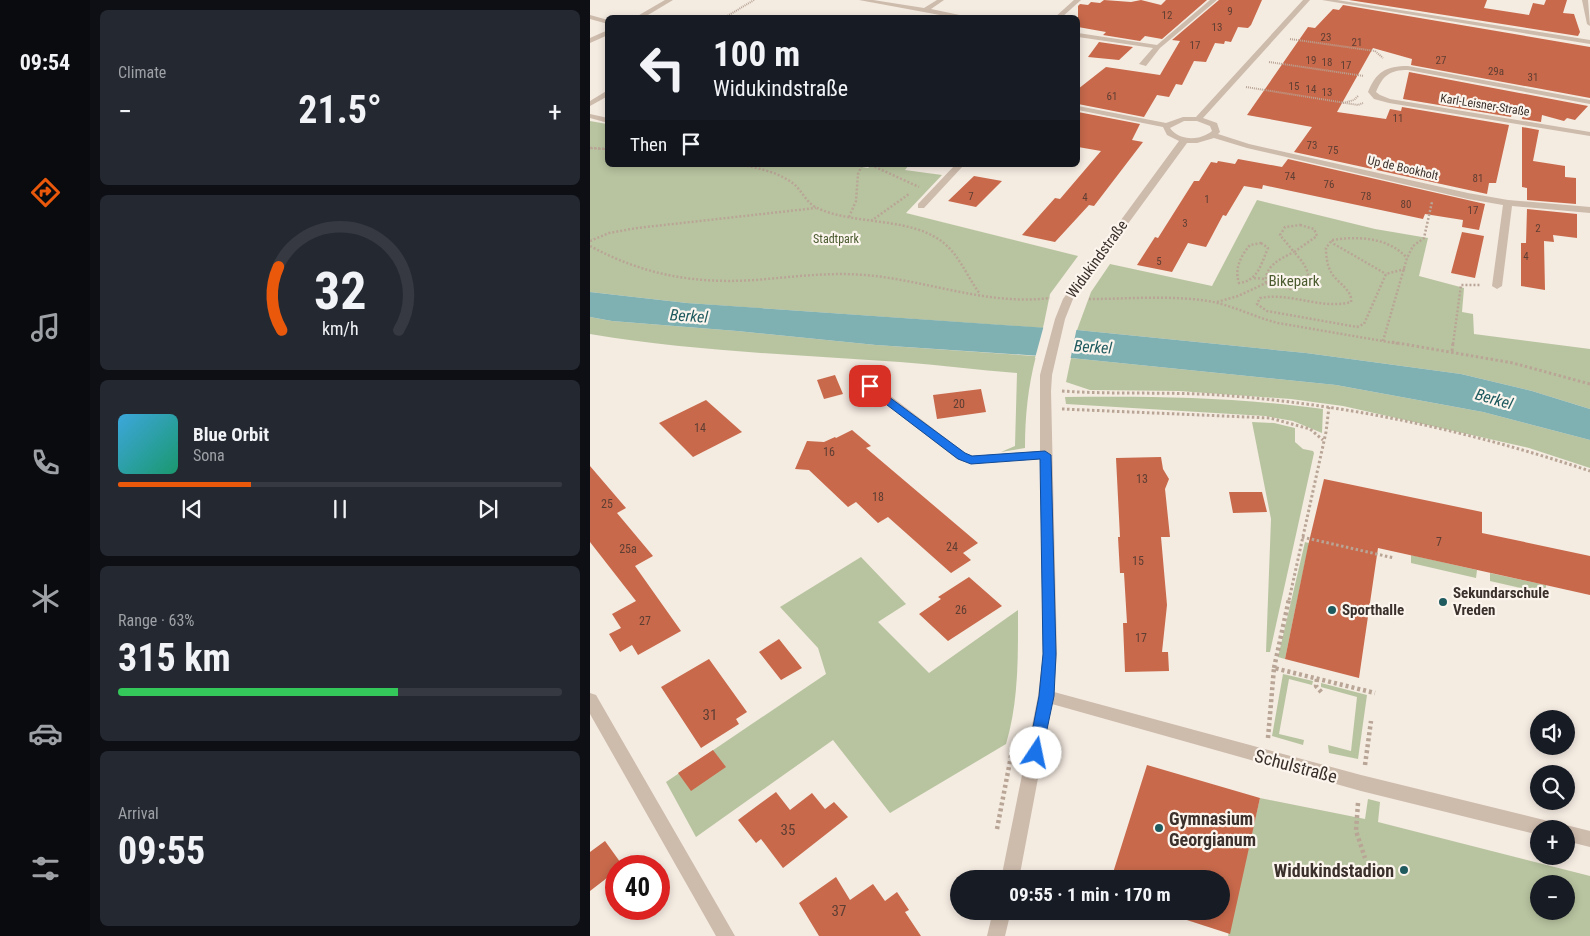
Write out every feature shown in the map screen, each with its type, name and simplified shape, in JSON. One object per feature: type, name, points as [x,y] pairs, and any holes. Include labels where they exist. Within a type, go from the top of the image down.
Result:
[{"type":"street","points":[[642,15],[670,0]]},
{"type":"street","points":[[862,0],[954,15]]},
{"type":"street","points":[[926,10],[941,0]]},
{"type":"street","points":[[1060,15],[1078,0]]},
{"type":"street","points":[[1143,64],[1158,47],[1214,0]]},
{"type":"street","points":[[1198,119],[1232,85],[1251,59],[1306,0]]},
{"type":"street","points":[[1325,0],[1590,42]]},
{"type":"street","points":[[1585,0],[1590,24]]},
{"type":"street","points":[[590,17],[605,21]]},
{"type":"street","points":[[590,42],[605,34]]},
{"type":"street","points":[[1080,34],[1158,47]]},
{"type":"street","points":[[590,42],[605,43]]},
{"type":"street","points":[[1377,97],[1372,92],[1377,78],[1385,70],[1395,68]]},
{"type":"street","name":"Karl-Leisner-Straße","points":[[1395,68],[1408,68],[1590,102]]},
{"type":"street","points":[[590,104],[605,94]]},
{"type":"street","name":"Karl-Leisner-Straße","points":[[1377,97],[1389,101],[1590,134]]},
{"type":"street","points":[[1080,108],[1167,125],[1183,119],[1198,119],[1214,125],[1216,132],[1201,139],[1185,140],[1169,134],[1166,128],[1167,125]]},
{"type":"street","points":[[590,116],[605,120]]},
{"type":"street","name":"Up de Bookholt","points":[[1213,135],[1247,146],[1435,189],[1508,203],[1590,210]]},
{"type":"street","name":"Widukindstraße","points":[[1012,870],[1046,696],[1050,654],[1044,408],[1046,375],[1060,319],[1068,299],[1185,140]]},
{"type":"street","points":[[921,206],[958,167]]},
{"type":"street","points":[[1497,286],[1508,203]]},
{"type":"street","points":[[866,376],[870,386],[962,456],[971,460],[1045,455]]},
{"type":"street","name":"Schulstraße","points":[[1046,696],[1361,784],[1530,825]]},
{"type":"street","points":[[590,700],[723,935]]},
{"type":"street","points":[[1575,835],[1590,839]]},
{"type":"street","points":[[996,936],[1000,920]]},
{"type":"path","points":[[729,15],[754,0]]},
{"type":"path","points":[[1272,36],[1375,51],[1395,68]]},
{"type":"path","points":[[1251,59],[1377,78]]},
{"type":"path","points":[[1232,85],[1358,105],[1377,97]]},
{"type":"path","points":[[590,148],[605,149]]},
{"type":"path","points":[[751,167],[770,172],[788,180],[816,208]]},
{"type":"path","points":[[849,217],[856,201],[858,174],[861,167]]},
{"type":"path","points":[[871,221],[919,187],[875,167]]},
{"type":"path","points":[[1383,341],[1407,258],[1413,246],[1424,238],[1435,189]]},
{"type":"path","points":[[590,241],[609,233],[637,228],[816,208],[849,217],[915,230],[944,243],[980,295]]},
{"type":"path","points":[[1214,302],[1238,296],[1266,283],[1294,289],[1304,286],[1308,283],[1307,271],[1294,252],[1281,238],[1282,230],[1285,227],[1296,224],[1314,229],[1317,236],[1315,238],[1294,252],[1271,266],[1267,270],[1266,283]]},
{"type":"path","points":[[1405,269],[1390,271],[1386,274],[1364,324],[1357,327],[1273,312],[1259,307],[1257,301],[1260,298],[1272,295],[1304,298],[1337,306],[1351,302],[1352,297],[1333,276],[1327,264],[1326,248],[1332,240],[1352,238],[1380,243],[1396,248],[1407,258]]},
{"type":"path","points":[[1332,240],[1334,244],[1386,274]]},
{"type":"path","points":[[1254,278],[1268,248],[1261,243],[1247,247],[1237,268],[1240,283],[1248,282],[1254,278],[1265,279]]},
{"type":"path","points":[[590,246],[631,267],[683,279],[738,281],[812,273],[848,274],[894,279],[980,295],[1022,299],[1042,300],[1054,297],[1082,300],[1171,298],[1214,302],[1278,323],[1514,363],[1590,384]]},
{"type":"path","points":[[1452,351],[1461,285],[1497,286]]},
{"type":"path","points":[[1045,391],[1090,394],[1179,393],[1329,407],[1430,425],[1590,470]]},
{"type":"path","points":[[1268,741],[1274,668],[1329,407]]},
{"type":"path","points":[[1044,408],[1270,418],[1310,429],[1323,440]]},
{"type":"path","points":[[1302,537],[1394,558]]},
{"type":"path","points":[[1274,668],[1375,693]]},
{"type":"path","points":[[1317,679],[1316,686],[1323,694]]},
{"type":"path","points":[[1365,858],[1356,832],[1371,721]]},
{"type":"path","points":[[996,839],[999,809],[1014,743]]},
{"type":"green space","name":"Stadtpark","points":[[590,121],[605,124],[605,167],[907,167],[905,170],[942,175],[906,213],[1078,256],[1050,294],[1043,328],[687,303],[590,292]]},
{"type":"green space","name":"Bikepark","points":[[1257,200],[1375,229],[1428,238],[1419,276],[1464,288],[1462,312],[1473,314],[1474,334],[1590,349],[1590,409],[1532,391],[1461,374],[1306,353],[1077,330],[1091,292],[1110,264],[1212,286]]},
{"type":"green space","points":[[590,317],[612,321],[876,345],[1036,356],[1028,402],[1025,448],[1001,452],[1015,446],[1017,373],[900,362],[783,355],[628,340],[590,334]]},
{"type":"green space","points":[[1071,358],[1336,385],[1483,412],[1590,440],[1590,468],[1529,448],[1343,406],[1291,399],[1179,391],[1090,390],[1066,382]]},
{"type":"green space","points":[[1065,397],[1194,398],[1323,409],[1322,433],[1293,421],[1265,416],[1066,404]]},
{"type":"green space","points":[[1252,422],[1274,423],[1295,428],[1295,442],[1303,449],[1313,451],[1314,453],[1270,652],[1266,652],[1271,519]]},
{"type":"green space","points":[[1305,542],[1309,543],[1285,659],[1278,657]]},
{"type":"green space","points":[[1411,555],[1477,570],[1476,578],[1411,563]]},
{"type":"green space","points":[[861,557],[906,604],[878,622],[929,673],[1018,610],[1016,694],[1006,744],[890,813],[833,740],[696,837],[666,782],[826,674],[818,648],[780,607]]},
{"type":"green space","points":[[1490,573],[1546,585],[1546,594],[1490,581]]},
{"type":"green space","points":[[1283,674],[1313,681],[1312,685],[1289,679],[1279,734],[1304,740],[1303,745],[1272,736]]},
{"type":"green space","points":[[1321,683],[1367,695],[1358,759],[1329,753],[1328,745],[1351,751],[1357,697],[1321,687]]},
{"type":"green space","name":"Widukindstadion","points":[[1260,798],[1365,819],[1368,799],[1380,802],[1378,822],[1530,861],[1530,865],[1547,865],[1590,876],[1590,936],[1228,936]]},
{"type":"water","name":"Berkel","points":[[590,292],[687,303],[1077,330],[1306,353],[1461,374],[1532,391],[1590,409],[1590,440],[1483,412],[1336,385],[1071,358],[876,345],[612,321],[590,317]]},
{"type":"pier","points":[[1044,325],[1077,327],[1070,361],[1035,358]]},
{"type":"building","points":[[1104,0],[1131,2],[1141,0],[1161,5],[1166,0],[1207,0],[1162,39],[1145,36],[1140,41],[1103,35],[1106,32],[1080,27],[1078,6],[1080,4],[1088,5],[1091,2],[1100,3]]},
{"type":"building","points":[[1219,0],[1262,0],[1248,28],[1238,27],[1231,42],[1225,41],[1224,44],[1215,43],[1206,62],[1194,61],[1182,85],[1176,84],[1169,97],[1157,95],[1144,117],[1080,104],[1080,87],[1106,67],[1160,75],[1180,41],[1172,40]]},
{"type":"building","points":[[1349,0],[1487,0],[1484,8],[1529,15],[1533,3],[1544,5],[1546,0],[1567,0],[1563,13],[1574,14],[1580,32],[1578,36]]},
{"type":"building","points":[[1343,5],[1590,47],[1590,98],[1411,65],[1412,59],[1373,48],[1337,112],[1386,119],[1390,109],[1401,111],[1402,107],[1509,125],[1496,183],[1489,183],[1487,194],[1294,152],[1312,127],[1247,115],[1308,27],[1315,28],[1333,9],[1339,10]]},
{"type":"building","points":[[1099,42],[1133,47],[1119,60],[1088,57]]},
{"type":"building","points":[[1409,72],[1588,106],[1575,120],[1567,118],[1564,121],[1542,115],[1541,122],[1522,119],[1523,107],[1513,106],[1511,117],[1403,99]]},
{"type":"building","points":[[1080,112],[1140,124],[1132,140],[1143,142],[1094,206],[1089,205],[1055,242],[1022,235],[1055,198],[1060,199],[1101,151],[1080,147]]},
{"type":"building","points":[[1522,127],[1539,130],[1533,161],[1565,166],[1565,177],[1576,178],[1576,204],[1527,200],[1527,188],[1522,187]]},
{"type":"building","points":[[1238,159],[1282,167],[1288,159],[1485,204],[1479,230],[1462,227],[1463,220],[1425,214],[1423,219],[1263,185],[1262,189],[1244,186],[1226,216],[1223,215],[1206,247],[1188,243],[1172,272],[1137,265],[1155,237],[1158,238],[1194,181],[1199,181],[1211,162],[1217,163],[1218,161],[1235,164]]},
{"type":"building","points":[[974,176],[1002,181],[976,207],[948,201]]},
{"type":"building","points":[[1527,209],[1577,214],[1577,238],[1553,235],[1554,242],[1544,241],[1545,290],[1521,286],[1521,243],[1526,243]]},
{"type":"building","points":[[1462,232],[1484,236],[1475,278],[1451,273]]},
{"type":"building","points":[[835,375],[843,394],[824,399],[817,380]]},
{"type":"building","points":[[981,389],[986,412],[937,419],[933,395]]},
{"type":"building","points":[[706,400],[742,432],[693,457],[659,423]]},
{"type":"building","points":[[852,430],[871,446],[866,448],[978,543],[963,553],[971,560],[951,573],[888,517],[878,523],[856,502],[848,507],[809,470],[795,469],[807,441],[824,442]]},
{"type":"building","points":[[1161,457],[1163,469],[1169,479],[1165,489],[1170,537],[1161,537],[1167,605],[1162,652],[1168,652],[1169,671],[1125,672],[1123,623],[1127,623],[1124,573],[1120,573],[1116,458]]},
{"type":"building","points":[[590,466],[626,508],[617,513],[653,556],[635,566],[681,631],[638,655],[632,645],[620,652],[609,634],[621,628],[612,614],[636,601],[590,542]]},
{"type":"building","points":[[1324,479],[1482,512],[1482,533],[1590,556],[1590,595],[1378,548],[1359,678],[1285,659]]},
{"type":"building","points":[[1229,492],[1262,492],[1267,512],[1233,513]]},
{"type":"building","points":[[969,577],[1002,606],[948,641],[919,614],[941,599],[938,597]]},
{"type":"building","points":[[779,639],[802,668],[781,680],[759,652]]},
{"type":"building","points":[[709,659],[747,712],[736,719],[739,724],[701,748],[661,687]]},
{"type":"building","points":[[713,750],[726,767],[691,791],[678,773]]},
{"type":"building","points":[[1147,765],[1260,798],[1230,934],[1187,920],[1230,920],[1230,870],[1114,870]]},
{"type":"building","points":[[776,792],[790,810],[812,793],[825,809],[834,802],[848,817],[783,868],[761,839],[756,843],[738,820]]},
{"type":"building","points":[[605,841],[615,855],[605,855],[605,879],[590,891],[590,852]]},
{"type":"building","points":[[836,877],[850,900],[873,884],[885,901],[897,892],[909,910],[905,912],[921,936],[819,936],[799,903]]},
{"type":"place","name":"Sekundarschule Vreden","points":[[1443,602]]},
{"type":"place","name":"Sporthalle","points":[[1332,610]]},
{"type":"place","name":"Gymnasium Georgianum","points":[[1159,828]]},
{"type":"place","name":"Widukindstadion","points":[[1404,870]]},
{"type":"route","points":[[870,386],[962,456],[971,460],[1045,455],[1050,654],[1046,696],[1036,753]]}]
